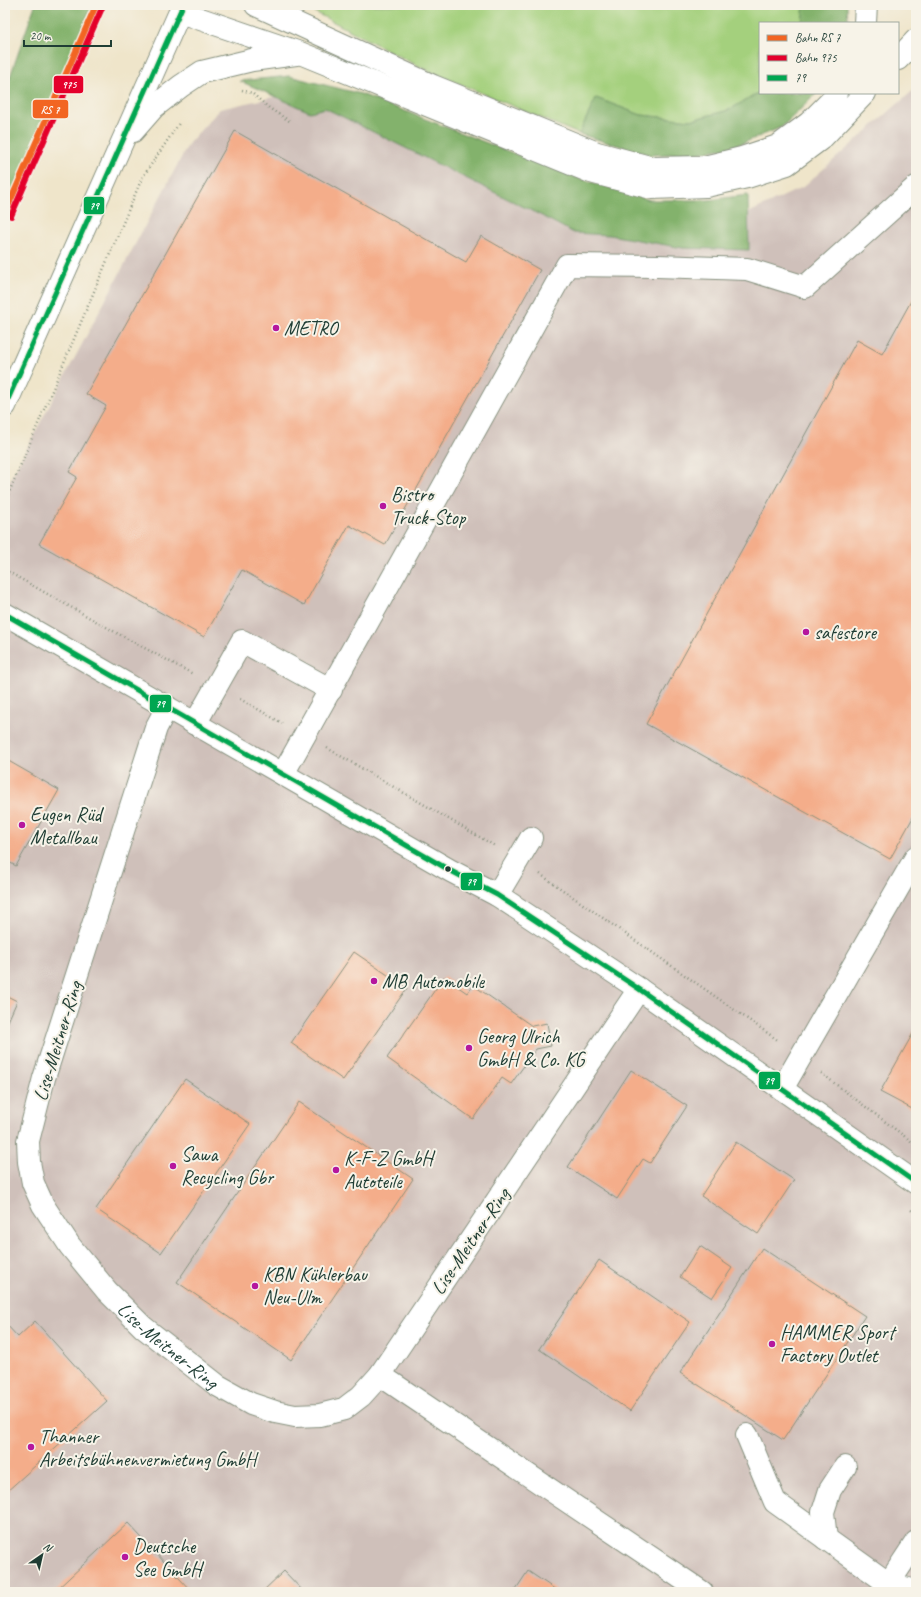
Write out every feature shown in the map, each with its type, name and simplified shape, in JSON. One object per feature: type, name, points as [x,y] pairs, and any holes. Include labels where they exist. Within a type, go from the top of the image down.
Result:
[{"type":"main road","points":[[256,5],[440,89],[597,153],[654,168],[704,167],[742,158],[778,146],[809,123],[833,99],[836,94]]},
{"type":"main road","points":[[865,22],[866,5]]},
{"type":"main road","points":[[5,406],[181,9],[300,53],[591,172],[652,188],[706,186],[747,177],[787,164],[822,138],[864,94]]},
{"type":"main road","points":[[899,58],[916,40]]},
{"type":"main road","points":[[121,143],[154,108],[181,86],[202,72],[252,60],[300,53]]},
{"type":"main road","points":[[283,774],[567,265],[747,269],[805,287],[916,187]]},
{"type":"main road","points":[[5,614],[451,871],[497,895],[639,989],[916,1183]]},
{"type":"main road","points":[[195,724],[215,686],[242,641],[331,690]]},
{"type":"main road","name":"Lise-Meitner-Ring","points":[[167,707],[156,728],[44,1078],[28,1141],[29,1162],[33,1183],[43,1205],[70,1246],[107,1291],[143,1327],[217,1385],[251,1404],[275,1412],[294,1416],[320,1415],[344,1409],[361,1396],[380,1374],[639,989]]},
{"type":"main road","points":[[497,895],[531,838]]},
{"type":"main road","points":[[782,1089],[916,857]]},
{"type":"main road","points":[[380,1374],[702,1592]]},
{"type":"main road","points":[[747,1435],[775,1502],[826,1539],[886,1588],[916,1591]]},
{"type":"main road","points":[[826,1539],[823,1512],[830,1490],[845,1467]]},
{"type":"main road","points":[[886,1588],[916,1542]]},
{"type":"path","points":[[252,93],[269,108],[290,122]]},
{"type":"path","points":[[5,502],[142,178],[181,120]]},
{"type":"path","points":[[5,570],[124,637],[305,735],[519,860],[801,1057],[916,1145]]},
{"type":"path","points":[[910,1208],[916,1213]]},
{"type":"shaded area","points":[[916,88],[916,1592],[5,1592],[5,489],[189,143],[220,109],[295,92],[704,234],[803,187]]},
{"type":"green space","points":[[35,5],[92,5],[5,211],[5,91]]},
{"type":"green space","points":[[301,5],[804,5],[802,22],[759,22],[759,93],[729,110],[691,120],[641,115],[596,98],[579,134],[420,67]]},
{"type":"green space","points":[[804,5],[847,5],[848,22],[802,22]]},
{"type":"green space","points":[[289,76],[361,94],[569,175],[650,200],[708,200],[748,195],[749,250],[683,248],[610,235],[574,233],[325,108],[310,112],[240,81]]},
{"type":"green space","points":[[759,93],[759,94],[816,94],[782,127],[733,147],[697,153],[650,155],[579,134],[596,98],[641,115],[691,120],[729,110]]},
{"type":"building","name":"METRO","points":[[235,131],[466,262],[481,236],[540,270],[385,545],[349,525],[304,605],[242,570],[204,637],[39,544],[77,477],[69,472],[106,406],[86,394]]},
{"type":"building","name":"safestore","points":[[916,292],[916,812],[890,859],[646,724],[857,340],[882,354]]},
{"type":"building","name":"Eugen Rüd Metallbau","points":[[5,759],[59,790],[16,866],[5,860]]},
{"type":"building","points":[[354,952],[407,988],[343,1080],[291,1043]]},
{"type":"building","name":"Georg Ulrich GmbH & Co. KG","points":[[444,977],[467,993],[473,985],[532,1026],[547,1023],[551,1046],[536,1049],[511,1084],[502,1078],[473,1119],[387,1058]]},
{"type":"building","points":[[5,995],[17,1001],[5,1028]]},
{"type":"building","points":[[916,1028],[916,1111],[880,1092]]},
{"type":"building","points":[[631,1070],[687,1106],[650,1163],[643,1159],[617,1199],[568,1167]]},
{"type":"building","name":"Sawa Recycling Gbr","points":[[185,1079],[250,1124],[161,1253],[96,1209]]},
{"type":"building","points":[[299,1102],[413,1179],[291,1360],[177,1282]]},
{"type":"building","points":[[736,1142],[794,1180],[758,1234],[701,1196]]},
{"type":"building","points":[[700,1246],[732,1268],[712,1298],[680,1277]]},
{"type":"building","name":"HAMMER Sport Factory Outlet","points":[[762,1248],[865,1316],[783,1440],[680,1373]]},
{"type":"building","points":[[599,1260],[690,1322],[630,1411],[539,1349]]},
{"type":"building","name":"Thanner Arbeitsbühnenvermietung GmbH","points":[[35,1321],[107,1401],[5,1493],[5,1323],[18,1337]]},
{"type":"building","name":"Deutsche See GmbH","points":[[128,1523],[192,1592],[54,1592]]},
{"type":"building","points":[[284,1571],[304,1592],[262,1592]]},
{"type":"building","points":[[528,1571],[559,1592],[514,1592]]},
{"type":"transit line","points":[[5,213],[96,5]]},
{"type":"transit line","name":"79","points":[[5,406],[183,5]]},
{"type":"transit line","name":"79","points":[[5,614],[451,871],[497,895],[639,989],[916,1183]]},
{"type":"rail line","name":"975","points":[[11,216],[102,8]]},
{"type":"place","name":"METRO","points":[[276,328]]},
{"type":"place","name":"Bistro Truck-Stop","points":[[383,506]]},
{"type":"place","name":"safestore","points":[[806,632]]},
{"type":"place","name":"Eugen Rüd Metallbau","points":[[22,825]]},
{"type":"place","name":"MB Automobile","points":[[374,981]]},
{"type":"place","name":"Georg Ulrich GmbH & Co. KG","points":[[469,1048]]},
{"type":"place","name":"Sawa Recycling Gbr","points":[[173,1166]]},
{"type":"place","name":"K-F-Z GmbH Autoteile","points":[[336,1170]]},
{"type":"place","name":"KBN Kühlerbau Neu-Ulm","points":[[255,1286]]},
{"type":"place","name":"HAMMER Sport Factory Outlet","points":[[772,1344]]},
{"type":"place","name":"Thanner Arbeitsbühnenvermietung GmbH","points":[[31,1447]]},
{"type":"place","name":"Deutsche See GmbH","points":[[125,1557]]}]
